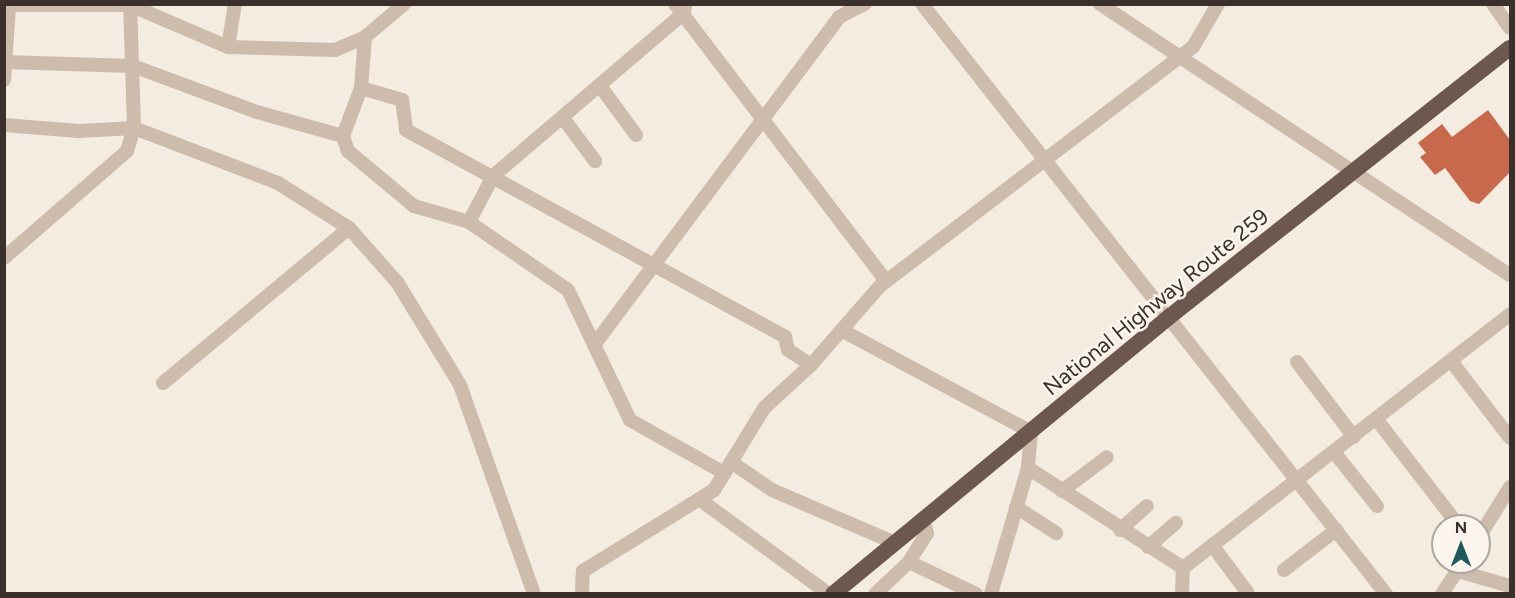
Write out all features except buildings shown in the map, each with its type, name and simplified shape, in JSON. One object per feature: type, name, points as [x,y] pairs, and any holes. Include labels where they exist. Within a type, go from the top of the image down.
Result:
[{"type":"highway","name":"National Highway Route 259","points":[[831,594],[1169,317],[1510,48]]},
{"type":"street","points":[[228,46],[235,4]]},
{"type":"street","points":[[4,80],[7,6],[130,5],[228,46],[336,50],[365,37],[404,4]]},
{"type":"street","points":[[594,345],[763,122],[839,17],[865,4]]},
{"type":"street","points":[[922,4],[1043,161],[1169,317],[1386,594]]},
{"type":"street","points":[[1100,4],[1510,275]]},
{"type":"street","points":[[582,594],[583,571],[714,490],[764,408],[843,331],[886,281],[1193,47],[1218,4]]},
{"type":"street","points":[[1493,4],[1510,28]]},
{"type":"street","points":[[4,258],[119,162],[134,128],[130,5]]},
{"type":"street","points":[[469,222],[493,176],[600,87],[681,8],[763,122],[886,281]]},
{"type":"street","points":[[365,37],[361,88],[343,136],[348,151],[414,206],[469,222],[568,290],[630,420],[772,490],[895,543]]},
{"type":"street","points":[[5,62],[133,66],[257,112],[343,136]]},
{"type":"street","points":[[600,87],[636,135]]},
{"type":"street","points":[[361,88],[402,100],[406,130],[656,262],[785,337],[788,350],[810,365]]},
{"type":"street","points":[[563,118],[595,161]]},
{"type":"street","points":[[4,125],[79,131],[134,128],[278,183],[349,228],[396,282],[460,385],[534,594]]},
{"type":"street","points":[[163,383],[349,228]]},
{"type":"street","points":[[1182,594],[1183,568],[1377,420],[1510,314]]},
{"type":"street","points":[[843,331],[1031,432],[1028,468],[991,594]]},
{"type":"street","points":[[1451,361],[1510,438]]},
{"type":"street","points":[[1297,362],[1354,437]]},
{"type":"street","points":[[1377,420],[1450,514]]},
{"type":"street","points":[[1334,452],[1377,506]]},
{"type":"street","points":[[1062,491],[1107,457]]},
{"type":"street","points":[[1028,468],[1120,530],[1183,568]]},
{"type":"street","points":[[1491,518],[1510,487]]},
{"type":"street","points":[[699,500],[831,594]]},
{"type":"street","points":[[1120,530],[1147,506]]},
{"type":"street","points":[[1016,507],[1056,533]]},
{"type":"street","points":[[875,594],[909,562],[927,533],[923,520]]},
{"type":"street","points":[[1148,547],[1176,523]]},
{"type":"street","points":[[1284,570],[1336,530]]},
{"type":"street","points":[[1212,545],[1247,592]]},
{"type":"street","points":[[909,562],[976,594]]},
{"type":"street","points":[[1442,594],[1455,574]]},
{"type":"street","points":[[1480,574],[1510,586]]}]
